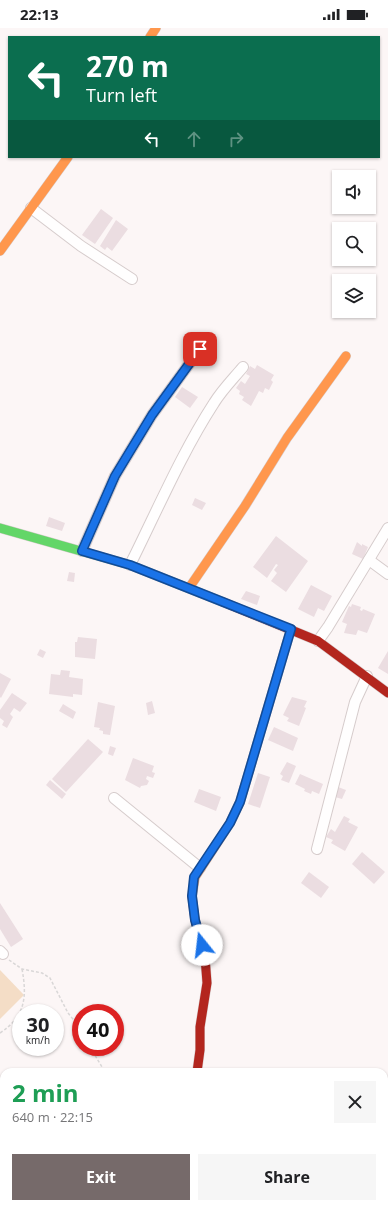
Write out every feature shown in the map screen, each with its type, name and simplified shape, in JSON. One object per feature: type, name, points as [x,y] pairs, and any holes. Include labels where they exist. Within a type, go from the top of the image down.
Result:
[{"type":"street","points":[[0,251],[67,158]]},
{"type":"street","points":[[31,208],[81,246],[132,279]]},
{"type":"street","points":[[82,551],[115,476],[152,415],[200,349]]},
{"type":"street","points":[[190,588],[245,506],[287,438],[346,356]]},
{"type":"street","points":[[130,565],[178,465],[215,401],[243,367]]},
{"type":"street","points":[[0,528],[130,565],[291,629],[318,641],[388,693]]},
{"type":"street","points":[[318,641],[388,528]]},
{"type":"street","points":[[369,560],[388,574]]},
{"type":"street","points":[[198,1068],[200,1050],[200,1027],[207,983],[205,957],[195,920],[192,896],[194,877],[230,823],[240,802],[291,629]]},
{"type":"street","points":[[317,849],[355,702],[367,676]]},
{"type":"street","points":[[114,798],[200,868]]},
{"type":"path","points":[[1,953],[14,965],[22,969],[42,973],[50,978],[72,1018]]},
{"type":"path","points":[[0,1033],[15,1019],[24,1005],[25,988],[22,969]]},
{"type":"path","points":[[95,1056],[103,1068]]},
{"type":"shaded area","points":[[0,970],[24,995],[15,1004],[12,1004],[12,1007],[0,1019]]},
{"type":"building","points":[[101,209],[113,218],[95,244],[82,235]]},
{"type":"building","points":[[116,220],[128,229],[112,251],[107,247],[105,250],[100,246]]},
{"type":"building","points":[[257,365],[274,375],[271,380],[273,382],[269,390],[265,388],[263,393],[259,391],[251,406],[242,400],[244,397],[239,394],[240,391],[236,388],[241,381],[245,384],[250,376],[246,374],[250,366],[255,369]]},
{"type":"building","points":[[182,387],[198,397],[190,408],[175,397]]},
{"type":"building","points":[[195,498],[206,503],[202,510],[192,505]]},
{"type":"building","points":[[49,517],[65,523],[62,531],[46,526]]},
{"type":"building","points":[[276,536],[308,561],[286,592],[271,581],[277,573],[274,570],[278,565],[276,564],[267,578],[253,567]]},
{"type":"building","points":[[357,542],[362,546],[362,544],[368,547],[363,559],[352,554]]},
{"type":"building","points":[[69,572],[75,573],[74,582],[67,581]]},
{"type":"building","points":[[311,585],[332,596],[324,611],[318,608],[314,617],[298,609]]},
{"type":"building","points":[[246,591],[260,596],[257,605],[241,599]]},
{"type":"building","points":[[352,604],[361,607],[360,610],[362,611],[363,609],[375,614],[367,633],[358,630],[356,635],[344,633],[347,624],[342,622],[349,606],[351,607]]},
{"type":"building","points":[[78,637],[97,639],[95,659],[75,657],[75,642],[77,642]]},
{"type":"building","points":[[40,649],[46,652],[43,658],[37,655]]},
{"type":"building","points":[[388,651],[388,674],[378,668]]},
{"type":"building","points":[[61,670],[70,671],[69,677],[83,679],[82,695],[73,694],[73,697],[49,694],[51,674],[60,675]]},
{"type":"building","points":[[0,673],[11,679],[1,698],[0,697]]},
{"type":"building","points":[[12,693],[27,703],[20,712],[14,708],[10,714],[13,717],[7,728],[2,725],[4,721],[0,718],[0,710]]},
{"type":"building","points":[[292,697],[307,701],[299,726],[287,721],[289,718],[283,715]]},
{"type":"building","points":[[152,701],[155,713],[148,715],[146,703]]},
{"type":"building","points":[[98,702],[115,706],[110,735],[103,734],[103,731],[99,730],[100,728],[94,727]]},
{"type":"building","points":[[63,704],[76,712],[73,719],[59,711]]},
{"type":"building","points":[[274,727],[298,738],[293,751],[268,740]]},
{"type":"building","points":[[88,739],[103,752],[66,792],[52,779]]},
{"type":"building","points":[[110,746],[116,748],[113,756],[108,754]]},
{"type":"building","points":[[133,758],[154,766],[152,772],[155,773],[153,778],[147,776],[146,779],[149,781],[147,785],[141,786],[140,788],[125,780]]},
{"type":"building","points":[[287,762],[296,766],[289,783],[281,780],[283,776],[280,774]]},
{"type":"building","points":[[258,773],[270,777],[260,808],[248,804]]},
{"type":"building","points":[[300,774],[323,784],[319,794],[312,791],[311,794],[295,784]]},
{"type":"building","points":[[50,780],[66,794],[62,799],[46,785]]},
{"type":"building","points":[[338,787],[346,790],[342,799],[335,797]]},
{"type":"building","points":[[199,789],[221,797],[216,811],[194,802]]},
{"type":"building","points":[[344,816],[350,819],[348,822],[358,827],[345,851],[331,843],[333,840],[326,837],[331,829],[335,832]]},
{"type":"building","points":[[362,852],[385,872],[374,884],[352,864]]},
{"type":"building","points":[[309,872],[329,887],[321,898],[301,883]]},
{"type":"building","points":[[0,903],[23,939],[11,947],[0,929]]},
{"type":"traffic: fast","points":[[0,528],[130,565],[223,602]]},
{"type":"traffic: slow","points":[[151,36],[156,28]]},
{"type":"traffic: slow","points":[[0,251],[67,158]]},
{"type":"traffic: slow","points":[[189,588],[245,506],[287,438],[346,356]]},
{"type":"traffic: slow","points":[[192,896],[195,877],[230,823],[240,802],[291,629]]},
{"type":"traffic: jam","points":[[223,602],[318,641],[388,693]]},
{"type":"traffic: jam","points":[[192,896],[195,920],[205,957],[207,983],[200,1027],[200,1050],[198,1068]]},
{"type":"route","points":[[200,349],[152,415],[115,476],[82,551],[130,565],[291,629],[261,737],[240,802],[230,823],[194,877],[192,896],[195,920],[202,945]]}]
